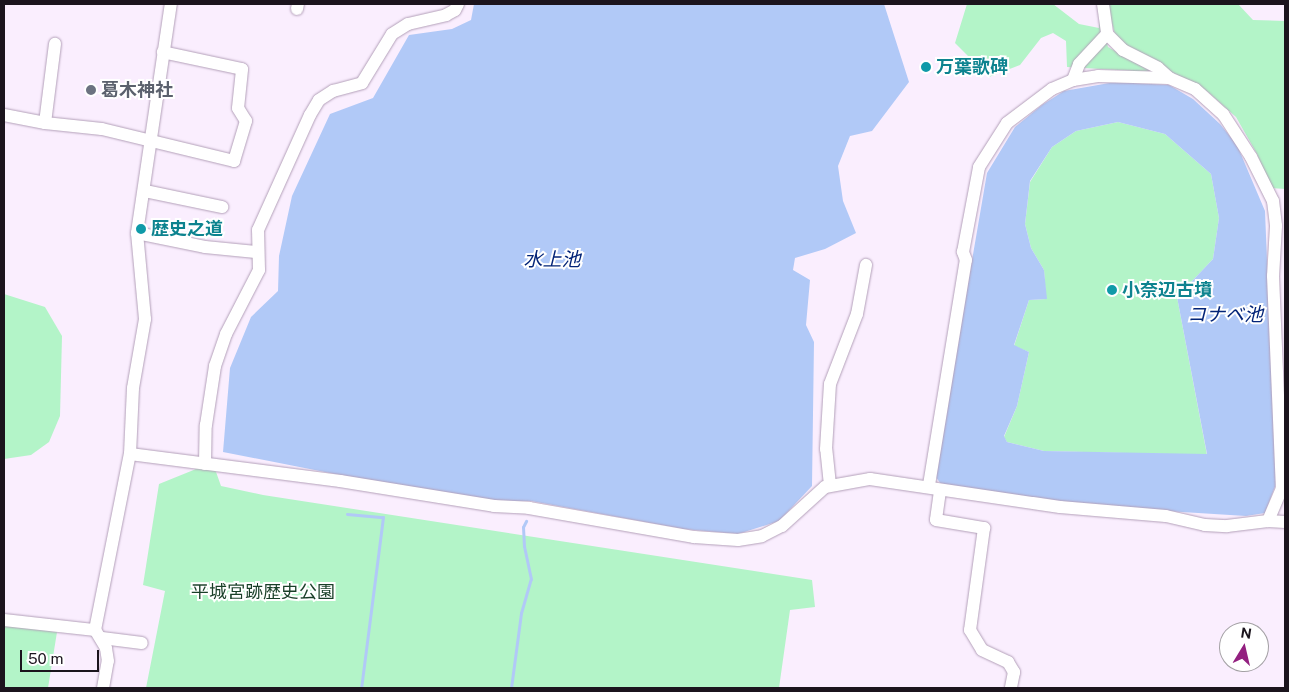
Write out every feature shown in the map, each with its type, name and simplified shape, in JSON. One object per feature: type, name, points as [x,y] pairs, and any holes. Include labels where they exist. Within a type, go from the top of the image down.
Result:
[{"type":"street","points":[[103,688],[108,661],[98,634],[130,454],[133,388],[145,313],[138,233],[171,4]]},
{"type":"street","points":[[205,464],[206,425],[215,366],[226,334],[255,282],[259,270],[256,252],[258,230],[267,206],[319,100],[333,91],[362,83],[392,34],[408,24],[446,15],[455,10],[458,4]]},
{"type":"street","points":[[1103,4],[1106,34],[1123,50],[1158,68],[1169,78],[1195,90],[1223,114],[1251,157],[1272,201],[1276,226],[1273,276],[1282,488],[1268,521]]},
{"type":"street","points":[[1073,80],[1079,64],[1106,34]]},
{"type":"street","points":[[44,123],[55,44]]},
{"type":"street","points":[[4,115],[44,123],[93,127],[151,143],[234,161],[246,121],[238,108],[240,66],[163,52]]},
{"type":"street","points":[[1011,688],[1014,672],[1008,662],[982,650],[970,630],[984,528],[936,520],[934,488],[966,260],[964,252],[979,167],[1007,123],[1033,101],[1073,80],[1098,76],[1169,78]]},
{"type":"street","points":[[145,191],[222,207]]},
{"type":"street","points":[[138,233],[205,247],[256,252]]},
{"type":"street","points":[[830,485],[826,449],[830,384],[858,314],[866,265]]},
{"type":"street","points":[[130,454],[340,481],[494,506],[529,508],[634,529],[738,540],[762,536],[782,526],[807,501],[830,485],[870,479],[1060,507],[1166,516],[1205,525],[1227,526],[1268,521],[1285,522]]},
{"type":"street","points":[[4,620],[98,634],[142,643]]},
{"type":"green space","points":[[967,4],[1053,4],[1079,24],[1099,28],[1100,18],[1108,47],[1152,72],[1067,67],[1066,41],[1053,33],[1041,38],[1020,65],[989,77],[955,43]]},
{"type":"green space","points":[[1107,4],[1238,4],[1253,20],[1285,21],[1285,189],[1271,188],[1257,154],[1236,117],[1208,92],[1117,42]]},
{"type":"green space","points":[[1118,122],[1165,134],[1211,174],[1219,218],[1213,259],[1177,297],[1207,455],[1044,451],[1007,442],[1004,437],[1017,406],[1029,352],[1014,346],[1029,300],[1046,299],[1044,270],[1031,248],[1025,224],[1030,182],[1052,147],[1076,131]]},
{"type":"green space","points":[[4,294],[45,307],[62,336],[60,416],[49,442],[31,455],[4,459]]},
{"type":"green space","name":"平城宮跡歴史公園","points":[[201,467],[215,469],[221,486],[263,495],[812,580],[815,607],[790,610],[779,688],[146,688],[165,591],[143,585],[159,484]]},
{"type":"green space","points":[[4,623],[57,632],[48,688],[4,688]]},
{"type":"water","name":"水上池","points":[[474,4],[884,4],[909,82],[872,131],[850,136],[838,166],[843,201],[856,233],[825,249],[795,258],[793,270],[810,280],[806,325],[814,342],[812,486],[779,521],[738,534],[683,529],[531,501],[496,501],[340,475],[223,452],[230,368],[251,317],[278,291],[279,256],[292,196],[330,114],[373,98],[409,35],[452,29],[471,20]]},
{"type":"water","name":"コナベ池","points":[[1115,82],[1169,85],[1193,99],[1220,124],[1237,145],[1265,211],[1276,484],[1265,513],[1246,516],[1118,508],[944,488],[935,476],[987,173],[1015,127],[1042,105],[1064,91]],"holes":[[[1118,122],[1165,134],[1211,174],[1219,218],[1213,259],[1177,297],[1207,454],[1044,451],[1007,442],[1004,436],[1017,406],[1029,352],[1014,345],[1029,300],[1047,299],[1044,270],[1031,248],[1025,224],[1030,181],[1052,147],[1076,131]]]},
{"type":"waterway","points":[[347,514],[383,517],[361,688]]},
{"type":"waterway","points":[[511,688],[521,613],[531,579],[524,546],[523,527],[526,521]]},
{"type":"place","name":"万葉歌碑","points":[[926,67]]},
{"type":"place","name":"葛木神社","points":[[91,90]]},
{"type":"place","name":"歴史之道","points":[[141,229]]},
{"type":"place","name":"小奈辺古墳","points":[[1112,290]]}]
